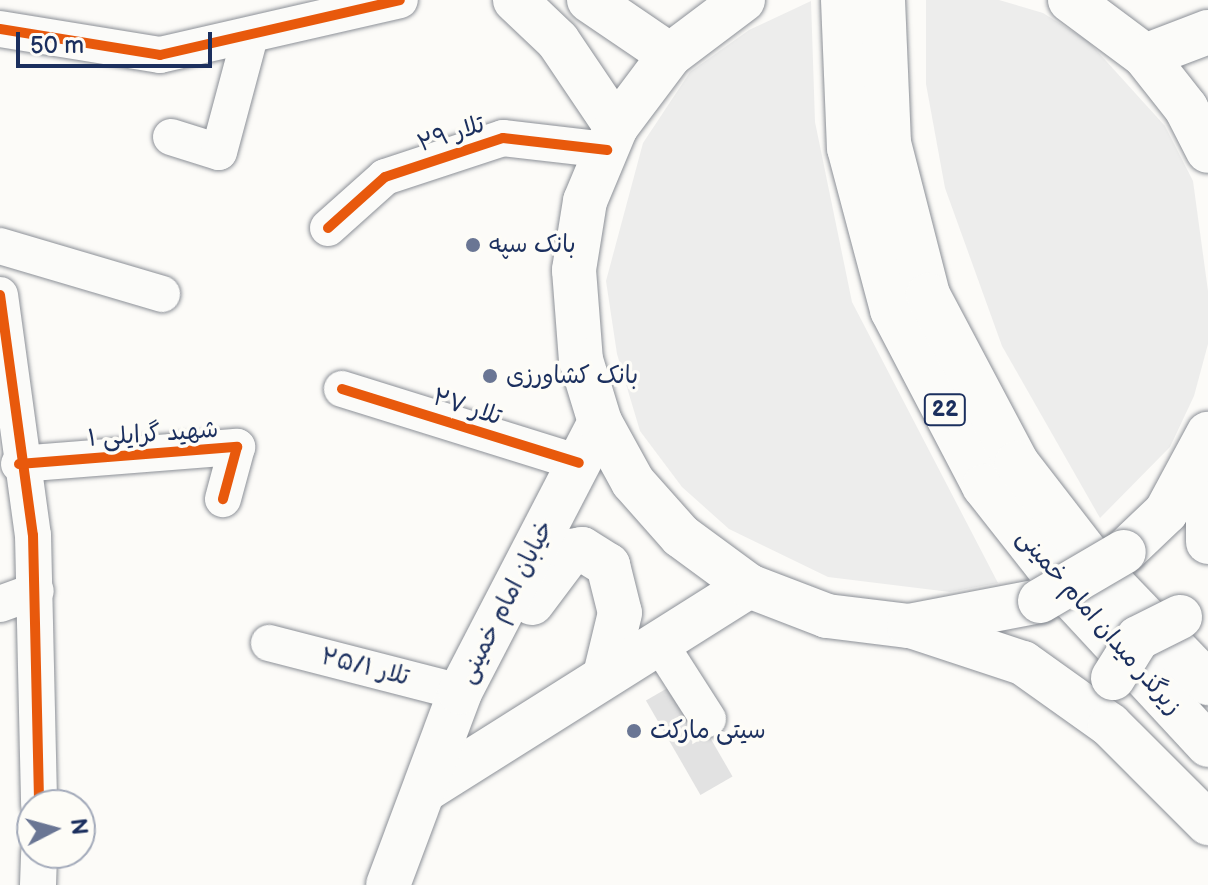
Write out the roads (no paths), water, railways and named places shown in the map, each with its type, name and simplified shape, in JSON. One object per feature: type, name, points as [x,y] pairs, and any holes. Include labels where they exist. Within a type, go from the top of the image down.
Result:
[{"type":"main road","points":[[515,0],[558,41],[611,138]]},
{"type":"main road","points":[[589,0],[676,50]]},
{"type":"main road","points":[[710,0],[611,138],[585,201],[574,270],[581,360],[600,422],[633,482],[681,536],[749,586],[827,616],[909,626],[1023,663],[1110,725],[1195,810],[1208,857]]},
{"type":"main road","points":[[676,50],[743,0]]},
{"type":"main road","name":"زیرگذر میدان امام خمینی","points":[[843,0],[849,148],[892,310],[984,486],[1073,599],[1208,745]]},
{"type":"main road","name":"زیرگذر میدان امام خمینی","points":[[883,0],[889,143],[928,295],[1017,463],[1102,573],[1208,683]]},
{"type":"main road","points":[[1070,0],[1145,56],[1186,108],[1208,151]]},
{"type":"main road","points":[[1145,56],[1208,32]]},
{"type":"main road","name":"خیابان امام خمینی","points":[[388,885],[427,789],[461,689],[600,422]]},
{"type":"main road","points":[[909,626],[1040,601],[1124,552],[1166,512],[1208,434]]},
{"type":"main road","points":[[1208,466],[1208,542]]},
{"type":"main road","points":[[461,689],[501,655],[563,557],[582,549],[608,565],[620,613],[605,675]]},
{"type":"main road","points":[[427,789],[749,586]]},
{"type":"main road","points":[[1110,725],[1113,678],[1138,638],[1194,616]]},
{"type":"street","points":[[6,0],[0,29],[160,55],[400,0]]},
{"type":"street","points":[[171,137],[219,152],[250,36]]},
{"type":"street","name":"تلار ۲۹","points":[[328,228],[385,177],[503,138],[611,138]]},
{"type":"street","points":[[0,246],[162,294]]},
{"type":"street","points":[[1,318],[36,591],[39,789]]},
{"type":"street","name":"تلار ۲۷","points":[[342,389],[579,463]]},
{"type":"street","name":"شهید گرایلی ۱","points":[[19,464],[237,447],[223,499]]},
{"type":"street","points":[[0,604],[36,591]]},
{"type":"street","name":"تلار ۲۵/۱","points":[[269,643],[461,689]]},
{"type":"street","points":[[660,644],[708,719]]},
{"type":"place","name":"بانک سپه","points":[[473,245]]},
{"type":"place","name":"بانک کشاورزی","points":[[490,376]]},
{"type":"place","name":"سیتی مارکت","points":[[634,731]]}]
